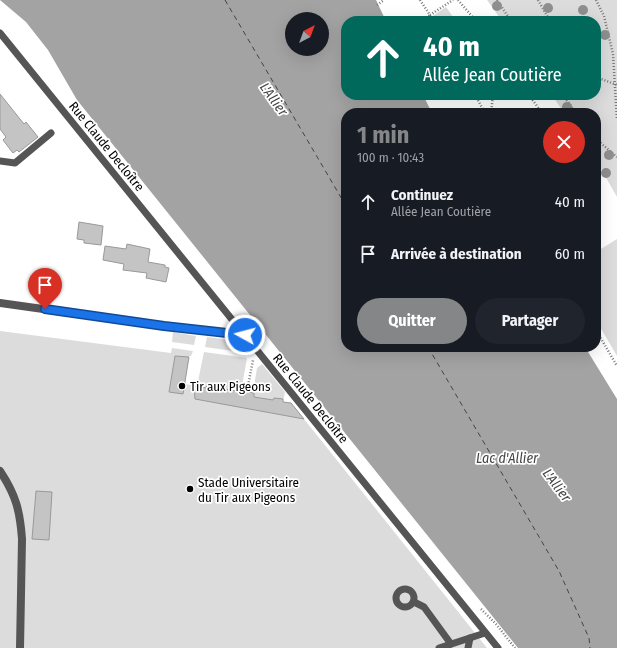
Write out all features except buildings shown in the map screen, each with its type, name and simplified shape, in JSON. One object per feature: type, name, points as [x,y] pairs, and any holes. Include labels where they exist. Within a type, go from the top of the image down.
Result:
[{"type":"street","points":[[0,303],[164,326]]},
{"type":"street","points":[[0,471],[11,489],[17,504],[21,523],[20,648]]},
{"type":"lane","name":"Rue Claude Decloître","points":[[0,33],[498,648]]},
{"type":"lane","points":[[0,161],[15,163],[51,133]]},
{"type":"lane","points":[[164,326],[245,335]]},
{"type":"lane","points":[[414,602],[424,607],[451,644]]},
{"type":"lane","points":[[439,648],[485,632]]},
{"type":"lane","points":[[468,648],[470,638]]},
{"type":"path","points":[[377,5],[384,0]]},
{"type":"path","points":[[420,0],[430,15],[453,0]]},
{"type":"path","points":[[458,0],[472,16]]},
{"type":"path","points":[[497,0],[508,16]]},
{"type":"path","points":[[538,0],[547,16]]},
{"type":"path","points":[[596,0],[604,16],[613,54],[617,120]]},
{"type":"path","points":[[601,79],[616,85]]},
{"type":"path","points":[[601,143],[617,157]]},
{"type":"path","points":[[601,339],[617,366]]},
{"type":"path","points":[[247,391],[256,348]]},
{"type":"shaded area","points":[[487,0],[617,0],[617,197],[601,169],[601,108],[561,108],[555,100],[601,100],[601,16],[498,16]]},
{"type":"shaded area","points":[[446,7],[452,16],[433,16]]},
{"type":"shaded area","points":[[617,239],[617,356],[601,329],[601,249]]},
{"type":"shaded area","name":"Stade Universitaire du Tir aux Pigeons","points":[[0,331],[171,353],[172,348],[193,351],[191,356],[189,356],[185,384],[197,386],[204,352],[247,358],[242,386],[230,384],[229,392],[233,390],[237,391],[237,389],[253,392],[257,368],[262,364],[285,392],[283,402],[289,403],[296,409],[487,648],[0,648]]},
{"type":"shaded area","points":[[173,332],[196,336],[194,345],[172,342]]},
{"type":"shaded area","points":[[207,337],[239,341],[247,353],[205,347]]},
{"type":"water","name":"Lac d'Allier","points":[[0,0],[376,0],[384,16],[341,16],[341,100],[426,100],[430,108],[341,108],[341,352],[588,352],[617,399],[617,648],[518,648],[77,100],[48,50],[26,22]]},
{"type":"ferry route","points":[[225,0],[341,197]]},
{"type":"ferry route","points":[[431,352],[559,571],[589,638],[590,648]]},
{"type":"place","name":"Tir aux Pigeons","points":[[182,386]]},
{"type":"place","name":"Stade Universitaire du Tir aux Pigeons","points":[[190,489]]},
{"type":"route","points":[[45,309],[164,326],[245,335]]},
{"type":"water label","name":"L'Allier","points":[[274,99]]},
{"type":"water label","name":"L'Allier","points":[[557,485]]}]
